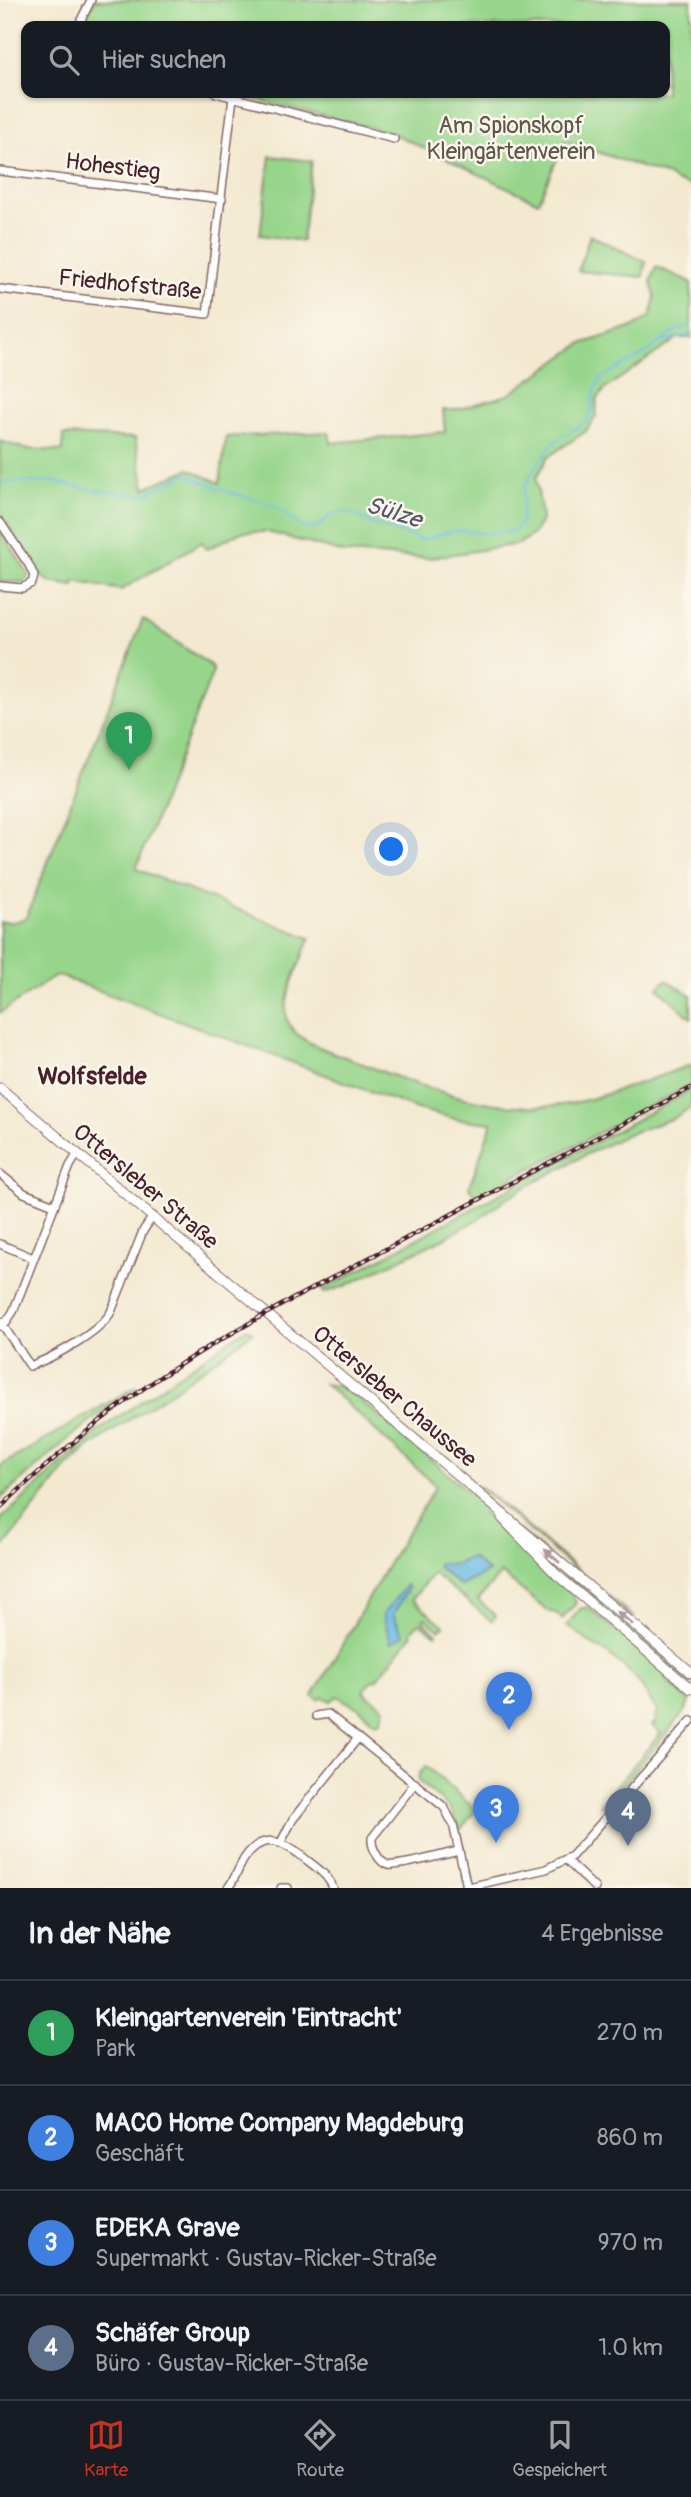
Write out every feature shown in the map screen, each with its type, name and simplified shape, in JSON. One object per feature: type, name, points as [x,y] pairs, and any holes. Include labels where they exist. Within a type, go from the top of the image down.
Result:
[{"type":"main road","name":"Ottersleber Straße","points":[[0,1090],[267,1313]]},
{"type":"main road","name":"Ottersleber Chaussee","points":[[267,1313],[691,1673]]},
{"type":"main road","name":"Ottersleber Chaussee","points":[[497,1510],[557,1575],[691,1689]]},
{"type":"street","points":[[80,21],[91,0]]},
{"type":"street","name":"Friedhofstraße","points":[[0,289],[206,315],[209,312],[233,98]]},
{"type":"street","points":[[237,98],[394,139]]},
{"type":"street","name":"Hohestieg","points":[[0,171],[222,199]]},
{"type":"street","points":[[0,522],[34,576],[32,583],[24,587],[0,586]]},
{"type":"street","points":[[78,1153],[54,1205],[13,1312],[1,1324],[30,1366],[97,1329],[111,1312],[143,1231],[153,1216]]},
{"type":"street","points":[[0,1174],[24,1193],[54,1205]]},
{"type":"street","points":[[0,1244],[33,1258]]},
{"type":"street","points":[[316,1716],[328,1714],[415,1783],[448,1813],[459,1851],[465,1888],[539,1872],[566,1860],[586,1842],[691,1721]]},
{"type":"street","points":[[281,1842],[293,1819],[358,1738]]},
{"type":"street","points":[[415,1783],[372,1838],[372,1846],[380,1860],[392,1865],[459,1851]]},
{"type":"street","points":[[228,1888],[251,1850],[269,1842],[281,1842],[324,1874],[333,1888]]},
{"type":"street","points":[[566,1860],[594,1888]]},
{"type":"street","points":[[281,1888],[288,1888]]},
{"type":"green space","name":"Am Spionskopf Kleingärtenverein","points":[[95,0],[691,0],[691,186],[565,141],[538,202],[390,132],[250,98],[670,98],[670,21],[84,21]]},
{"type":"green space","points":[[270,156],[312,161],[302,241],[260,235]]},
{"type":"green space","points":[[590,235],[646,262],[643,277],[578,271]]},
{"type":"green space","points":[[656,267],[691,282],[691,338],[678,338],[606,388],[597,399],[596,416],[586,431],[548,457],[536,478],[542,518],[534,533],[519,544],[428,558],[344,553],[268,532],[241,532],[207,549],[202,542],[121,590],[74,581],[74,586],[49,582],[40,574],[0,514],[0,441],[25,449],[63,451],[63,435],[135,438],[145,488],[189,469],[220,483],[226,437],[329,432],[331,443],[445,432],[443,410],[455,410],[508,395],[581,344],[634,327],[651,316],[655,296],[651,281]]},
{"type":"green space","points":[[0,530],[29,575],[24,582],[0,582]]},
{"type":"green space","points":[[143,619],[211,666],[213,671],[136,869],[310,938],[292,981],[286,1015],[289,1024],[301,1038],[320,1048],[410,1082],[491,1103],[547,1106],[574,1103],[691,1065],[691,1085],[477,1196],[469,1188],[492,1123],[456,1119],[417,1109],[57,975],[0,1013],[0,922],[14,922],[26,918]]},
{"type":"green space","points":[[666,980],[691,995],[691,1018],[658,988]]},
{"type":"green space","points":[[691,1090],[691,1107],[674,1118],[628,1134],[585,1155],[513,1194],[480,1218],[444,1238],[345,1286],[324,1293],[322,1290]]},
{"type":"green space","points":[[247,1328],[253,1332],[177,1388],[87,1448],[66,1468],[0,1551],[0,1520],[98,1431]]},
{"type":"green space","points":[[325,1384],[346,1388],[486,1506],[483,1513],[487,1517],[493,1513],[573,1594],[576,1603],[562,1619],[558,1614],[546,1610],[501,1573],[478,1600],[496,1616],[491,1621],[433,1573],[412,1599],[444,1626],[439,1630],[425,1618],[423,1621],[437,1634],[419,1623],[377,1679],[371,1681],[363,1691],[385,1709],[381,1721],[375,1723],[360,1709],[337,1696],[331,1701],[323,1697],[319,1700],[313,1696],[436,1486]]},
{"type":"green space","points":[[137,1386],[68,1439],[0,1499],[0,1466]]},
{"type":"green space","points":[[478,1486],[482,1488],[633,1617],[630,1617]]},
{"type":"green space","points":[[518,1529],[691,1678],[691,1685],[567,1579]]},
{"type":"green space","points":[[588,1607],[668,1674],[665,1679],[689,1701],[686,1710],[605,1807],[600,1805],[661,1733],[652,1725],[657,1721],[655,1717],[658,1712],[635,1677],[609,1654],[567,1625],[580,1609]]},
{"type":"green space","points":[[426,1766],[476,1810],[460,1830],[451,1809],[418,1781],[419,1774]]},
{"type":"water","points":[[471,1557],[488,1572],[460,1586],[437,1566],[439,1563],[454,1565]]},
{"type":"water","points":[[406,1585],[408,1588],[393,1615],[403,1635],[391,1643],[383,1615]]},
{"type":"waterway","name":"Sülze","points":[[0,482],[55,482],[137,495],[145,494],[186,474],[223,490],[276,506],[308,529],[321,525],[331,514],[341,512],[351,513],[372,524],[423,540],[454,530],[484,533],[513,531],[521,523],[524,490],[532,472],[554,442],[587,421],[595,389],[601,378],[646,353],[678,329],[691,326]]},
{"type":"waterway","points":[[662,342],[691,334]]},
{"type":"railway","points":[[0,1508],[98,1423],[190,1358],[312,1289],[691,1088]]},
{"type":"place","name":"Kleingartenverein 'Eintracht'","points":[[129,770]]},
{"type":"place","name":"MACO Home Company Magdeburg","points":[[509,1730]]},
{"type":"place","name":"EDEKA Grave","points":[[496,1843]]},
{"type":"place","name":"Schäfer Group","points":[[628,1846]]},
{"type":"district","name":"Wolfsfelde","points":[[92,1076]]}]
